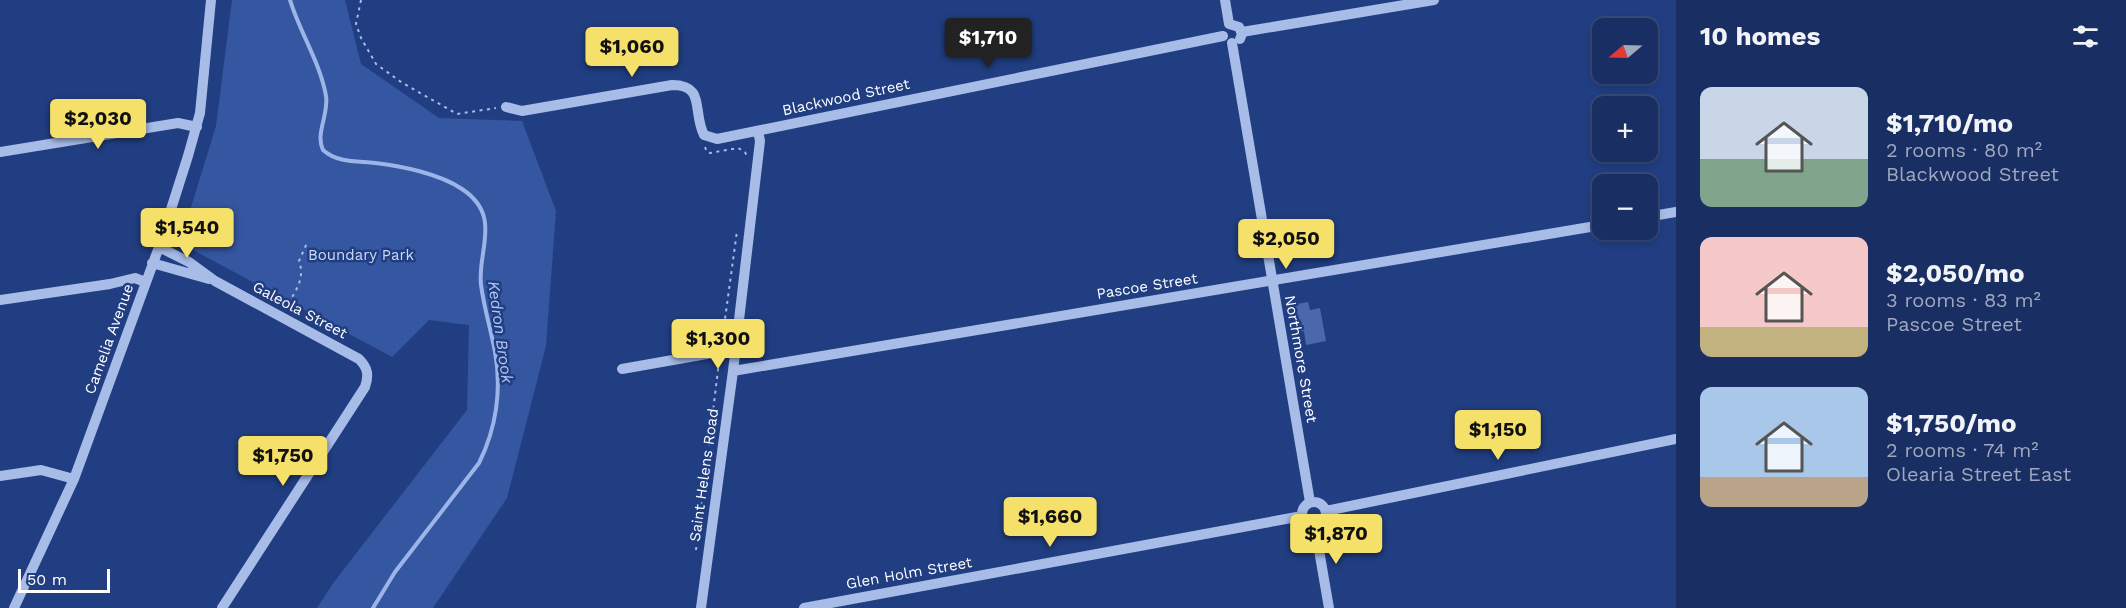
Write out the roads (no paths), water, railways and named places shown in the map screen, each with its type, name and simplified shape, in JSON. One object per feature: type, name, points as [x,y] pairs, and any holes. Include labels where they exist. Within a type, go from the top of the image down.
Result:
[{"type":"street","name":"Camelia Avenue","points":[[14,608],[75,479],[159,247],[197,127],[211,0]]},
{"type":"street","points":[[1225,0],[1229,24]]},
{"type":"street","points":[[1242,32],[1434,0]]},
{"type":"street","points":[[1229,24],[1237,26],[1242,32]]},
{"type":"street","points":[[1229,24],[1223,30],[1226,41],[1232,43],[1240,39],[1242,32]]},
{"type":"street","name":"Blackwood Street","points":[[506,106],[522,111],[672,85],[685,85],[694,94],[704,135],[717,139],[1223,36]]},
{"type":"street","name":"Northmore Street","points":[[1232,43],[1310,502]]},
{"type":"street","points":[[0,152],[178,123],[197,127]]},
{"type":"street","name":"Saint Helens Road","points":[[701,608],[733,371],[760,141],[758,131]]},
{"type":"street","points":[[1658,215],[1676,212]]},
{"type":"street","name":"Pascoe Street","points":[[733,371],[1592,227]]},
{"type":"street","name":"Galeola Street","points":[[159,247],[189,262],[215,281],[359,359],[368,371],[365,387],[222,608]]},
{"type":"street","name":"Galeola Street","points":[[152,263],[215,281]]},
{"type":"street","points":[[0,300],[110,284],[135,278],[145,282]]},
{"type":"street","points":[[622,369],[735,349]]},
{"type":"street","points":[[1326,511],[1676,439]]},
{"type":"street","points":[[0,476],[41,470],[75,479]]},
{"type":"street","points":[[1310,502],[1320,503],[1326,511],[1324,522],[1315,527],[1306,524],[1302,516],[1303,508],[1310,502]]},
{"type":"street","name":"Glen Holm Street","points":[[804,608],[1302,516]]},
{"type":"street","points":[[1315,527],[1329,608]]},
{"type":"waterway","name":"Kedron Brook","points":[[290,0],[319,71],[326,96],[326,110],[321,131],[323,150],[341,159],[397,166],[443,179],[462,189],[474,199],[482,211],[485,222],[481,285],[495,352],[498,381],[496,409],[490,437],[479,463],[395,572],[373,608]]},
{"type":"park label","name":"Boundary Park","points":[[361,255]]}]
